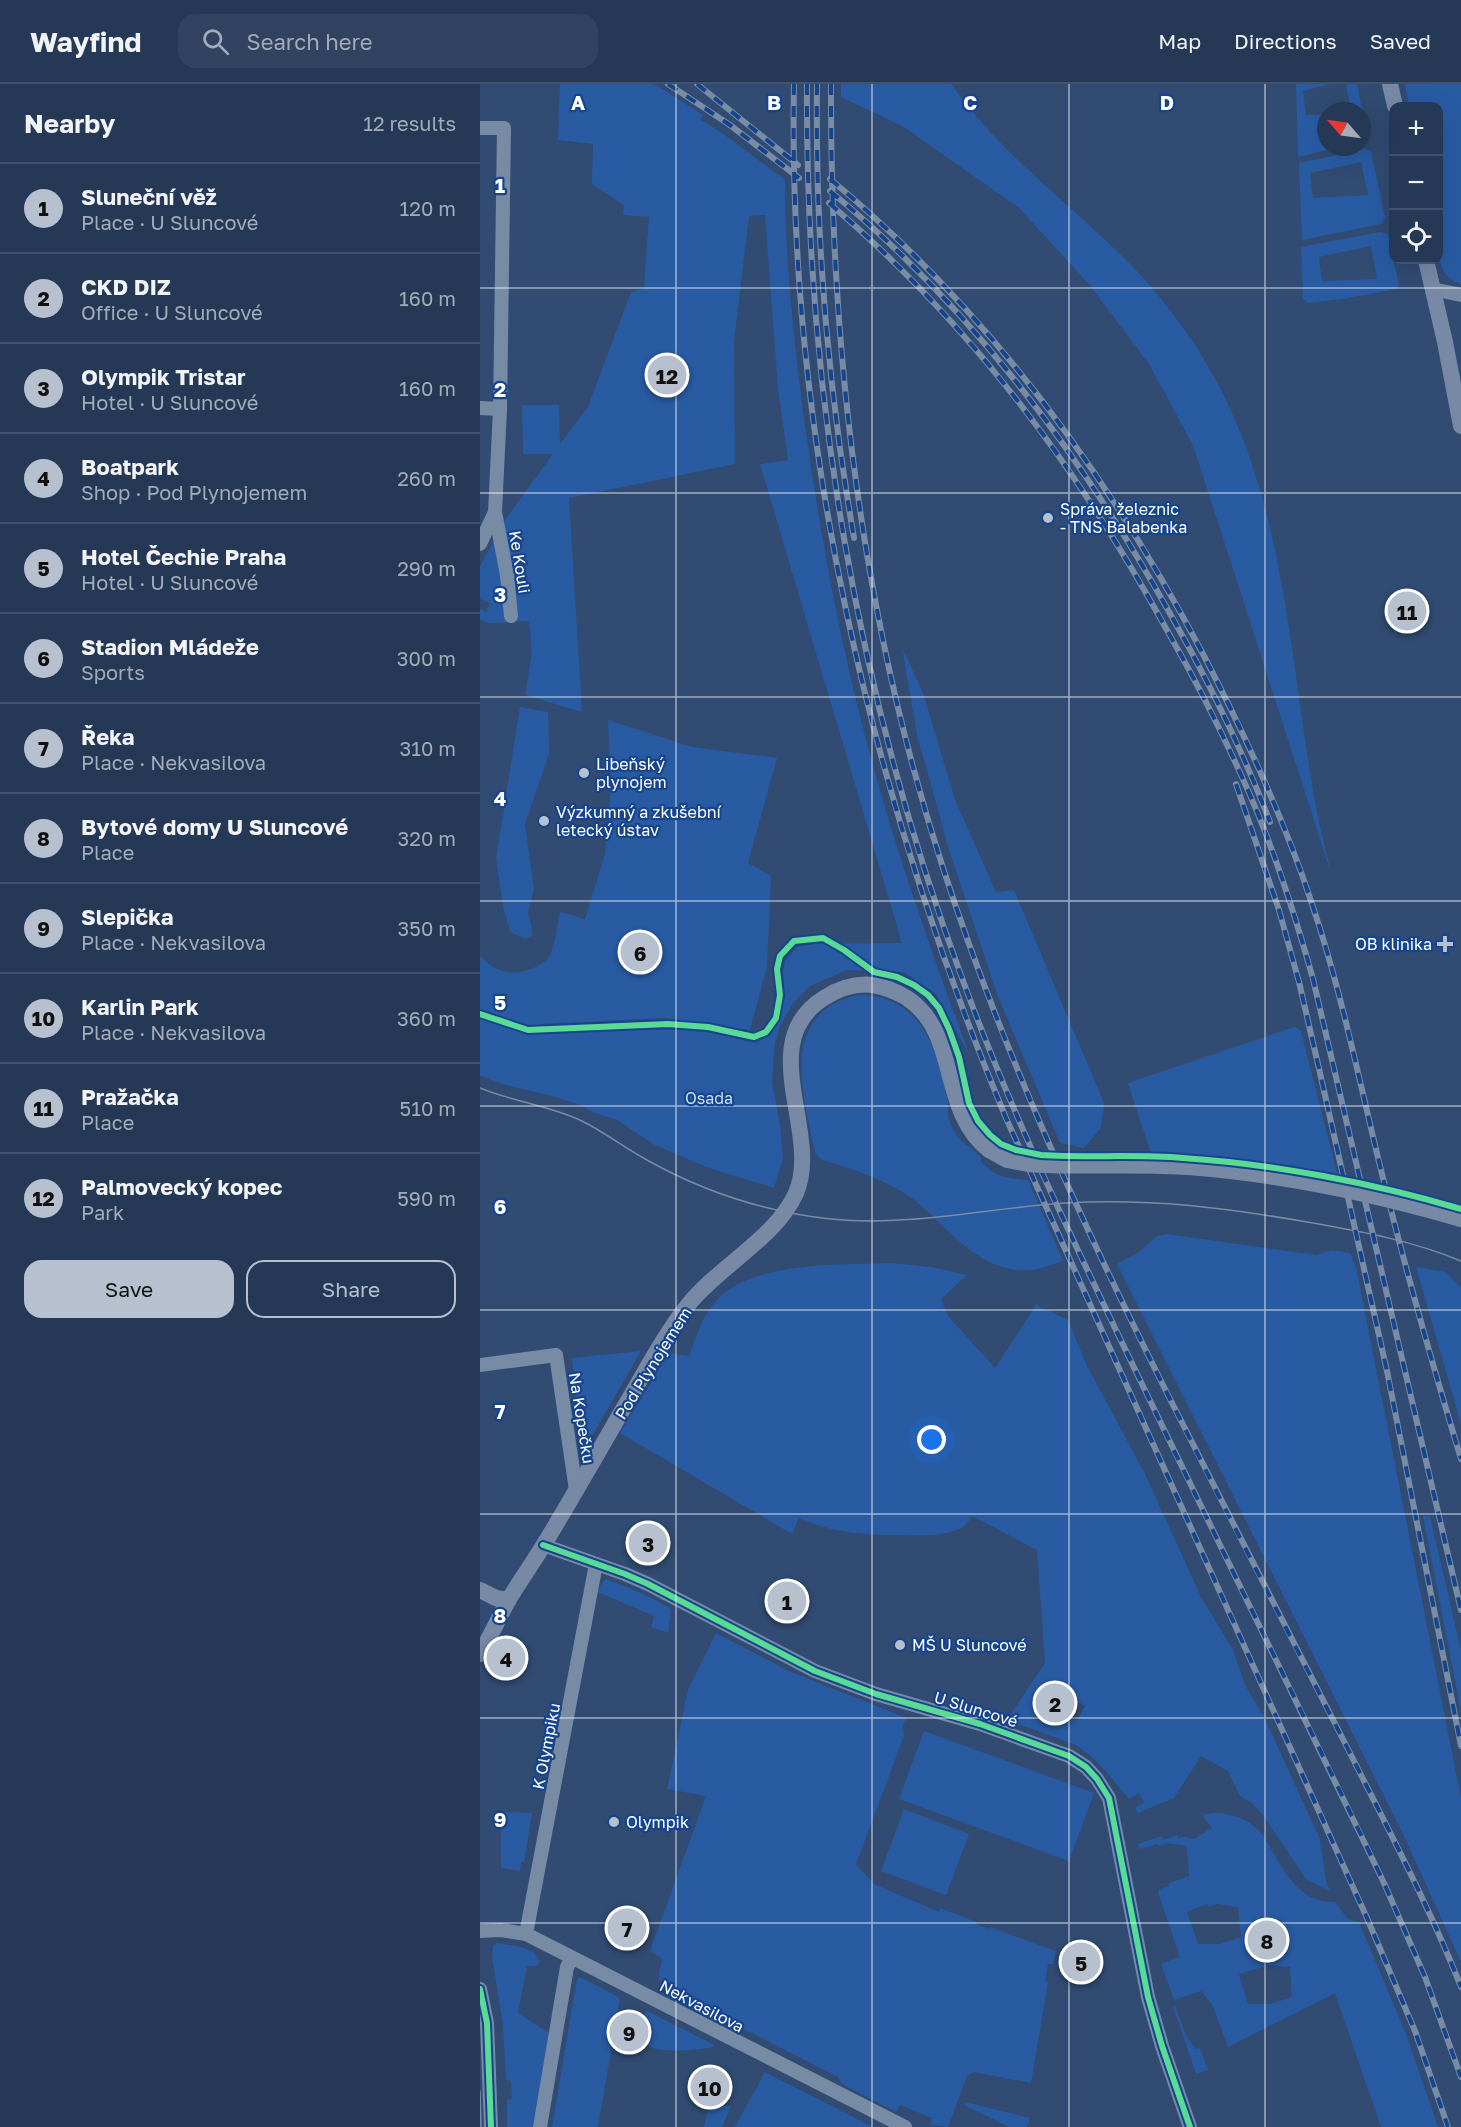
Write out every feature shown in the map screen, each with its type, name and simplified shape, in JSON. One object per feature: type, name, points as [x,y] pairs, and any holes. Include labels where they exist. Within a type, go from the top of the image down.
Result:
[{"type":"main road","points":[[1390,84],[1394,102]]},
{"type":"main road","points":[[1427,264],[1461,426]]},
{"type":"main road","name":"Pod Plynojemem","points":[[480,1654],[509,1600],[664,1339],[689,1304],[713,1279],[771,1228],[783,1215],[795,1195],[802,1173],[802,1151],[791,1077],[791,1051],[795,1035],[802,1020],[819,1001],[847,988],[871,985],[894,991],[915,1005],[927,1017],[938,1036],[965,1121],[977,1140],[1007,1160],[1028,1164],[1173,1166],[1259,1175],[1376,1197],[1461,1219]]},
{"type":"main road","points":[[480,1590],[496,1598],[509,1600]]},
{"type":"main road","name":"Pod Plynojemem","points":[[480,1632],[509,1600]]},
{"type":"street","points":[[480,128],[504,128],[500,409],[495,512]]},
{"type":"street","points":[[1432,289],[1461,295]]},
{"type":"street","points":[[480,408],[500,409]]},
{"type":"street","name":"Ke Kouli","points":[[480,544],[495,512]]},
{"type":"street","name":"Ke Kouli","points":[[495,512],[507,575],[511,616]]},
{"type":"street","name":"Na Kopečku","points":[[480,1365],[556,1355],[576,1490]]},
{"type":"street","name":"U Sluncové","points":[[543,1545],[648,1584],[815,1671],[876,1694],[1047,1746],[1069,1755],[1086,1767],[1109,1798],[1148,1997],[1190,2127]]},
{"type":"street","name":"K Olympiku","points":[[526,1934],[596,1564]]},
{"type":"street","name":"Nekvasilova","points":[[480,1930],[501,1930],[526,1934],[905,2127]]},
{"type":"street","points":[[540,2127],[567,1967],[572,1958]]},
{"type":"street","points":[[480,1989],[487,2023],[491,2127]]},
{"type":"green space","name":"Osada","points":[[560,84],[652,84],[658,86],[703,115],[700,119],[785,180],[788,272],[794,334],[801,395],[830,581],[852,684],[879,787],[930,947],[970,1056],[936,994],[904,972],[847,970],[810,986],[793,1003],[780,1026],[774,1048],[772,1083],[780,1124],[783,1158],[774,1188],[706,1167],[653,1144],[617,1120],[580,1105],[502,1084],[480,1075],[480,956],[498,970],[511,973],[526,971],[549,957],[560,912],[585,919],[605,854],[611,787],[608,720],[692,747],[777,758],[748,863],[771,876],[767,967],[750,1030],[666,1018],[541,1024],[542,1034],[666,1029],[707,1032],[756,1043],[771,1035],[779,1019],[785,997],[783,973],[785,961],[797,947],[815,944],[902,943],[760,464],[788,460],[778,389],[765,215],[749,216],[734,342],[735,464],[569,498],[582,712],[525,695],[532,653],[529,621],[488,623],[480,620],[480,609],[486,612],[490,603],[480,599],[480,566],[505,520],[553,454],[523,454],[522,405],[559,405],[560,444],[588,407],[631,292],[644,288],[649,217],[623,215],[624,205],[592,184],[593,144],[558,140]]},
{"type":"green space","points":[[841,84],[951,84],[969,108],[1010,153],[1139,273],[1186,332],[1219,386],[1244,443],[1263,501],[1277,561],[1316,807],[1331,873],[1193,445],[1149,364],[1088,283],[1019,208],[904,127],[841,97]]},
{"type":"green space","points":[[1296,84],[1330,84],[1303,91],[1306,115],[1317,115],[1317,152],[1298,157]]},
{"type":"green space","points":[[1346,84],[1357,84],[1361,102],[1349,102]]},
{"type":"green space","points":[[1405,84],[1461,84],[1461,284],[1445,273],[1441,264],[1443,264],[1443,102],[1408,102]]},
{"type":"green space","points":[[1371,152],[1385,217],[1381,224],[1302,240],[1299,163],[1332,156],[1371,156]],"holes":[[[1361,162],[1368,195],[1313,198],[1310,173]]]},
{"type":"green space","points":[[1380,232],[1388,234],[1389,264],[1394,264],[1399,285],[1396,289],[1307,303],[1303,298],[1301,247]],"holes":[[[1371,246],[1377,279],[1322,281],[1319,257]]]},
{"type":"green space","points":[[902,647],[923,693],[955,800],[996,892],[1014,890],[1104,1103],[1101,1128],[1084,1148],[1060,1143],[997,994],[950,853],[917,735]]},
{"type":"green space","points":[[520,707],[548,712],[549,754],[525,824],[534,889],[528,912],[533,935],[525,939],[510,932],[503,907],[496,858]]},
{"type":"green space","points":[[857,995],[879,997],[897,1004],[911,1014],[922,1028],[931,1045],[944,1082],[948,1118],[955,1133],[982,1158],[980,1161],[991,1171],[1007,1178],[1028,1180],[1063,1261],[1032,1270],[1014,1270],[997,1266],[969,1249],[908,1195],[872,1177],[822,1160],[816,1154],[803,1090],[802,1054],[805,1038],[812,1024],[822,1012],[837,1002]]},
{"type":"green space","points":[[1294,1027],[1301,1031],[1338,1177],[1241,1161],[1151,1153],[1128,1083]]},
{"type":"green space","points":[[1167,1234],[1316,1255],[1332,1250],[1350,1253],[1356,1267],[1461,1798],[1461,1962],[1405,1838],[1117,1264],[1139,1252],[1157,1236]]},
{"type":"green space","points":[[891,1263],[931,1267],[967,1275],[941,1299],[948,1316],[995,1368],[1036,1305],[1068,1320],[1087,1366],[1145,1474],[1201,1597],[1233,1650],[1245,1685],[1264,1717],[1320,1839],[1326,1881],[1330,1891],[1306,1879],[1263,1815],[1252,1803],[1240,1796],[1228,1771],[1201,1756],[1174,1798],[1138,1813],[1135,1808],[1144,1802],[1139,1793],[1129,1799],[1104,1770],[1076,1745],[1007,1720],[1045,1663],[1037,1550],[972,1516],[959,1529],[939,1534],[918,1535],[876,1535],[851,1532],[799,1518],[792,1534],[620,1433],[669,1353],[689,1356],[708,1311],[718,1299],[734,1287],[776,1271],[824,1265]],"holes":[[[1043,1682],[1085,1706],[1077,1721],[1034,1697]]]},
{"type":"green space","points":[[1416,1267],[1446,1272],[1461,1288],[1461,1424]]},
{"type":"green space","points":[[641,1351],[581,1455],[572,1358]]},
{"type":"green space","points":[[1423,1516],[1430,1516],[1461,1650],[1461,1711]]},
{"type":"green space","points":[[606,1579],[669,1607],[671,1611],[668,1633],[651,1627],[654,1616],[598,1592]]},
{"type":"green space","points":[[716,1633],[789,1671],[906,1718],[903,1726],[904,1736],[856,1864],[874,1884],[939,1912],[940,1908],[989,1929],[990,1927],[1056,1951],[1053,1964],[1048,1964],[1045,1981],[1048,1982],[1031,2083],[974,2072],[967,2076],[948,2127],[930,2125],[932,2118],[900,2105],[896,2112],[842,2084],[838,2077],[732,2023],[725,2025],[679,2000],[678,1988],[658,1979],[662,1959],[650,1951],[706,1796],[667,1789],[688,1690]]},
{"type":"green space","points":[[924,1731],[1094,1793],[1069,1861],[899,1799]]},
{"type":"green space","points":[[904,1809],[969,1834],[946,1895],[881,1871]]},
{"type":"green space","points":[[501,1812],[532,1813],[524,1862],[521,1862],[520,1871],[501,1868]]},
{"type":"green space","points":[[1227,1814],[1252,1824],[1262,1834],[1282,1868],[1299,1889],[1321,1901],[1335,1902],[1348,1919],[1359,1922],[1406,2034],[1438,2127],[1381,2127],[1335,1993],[1228,2047],[1213,2006],[1201,1991],[1174,2000],[1161,1964],[1180,1957],[1158,1892],[1169,1886],[1169,1883],[1189,1876],[1187,1846],[1166,1843],[1140,1849],[1138,1844],[1162,1836],[1163,1840],[1177,1835],[1178,1838],[1194,1839],[1212,1828],[1202,1815]],"holes":[[[1207,1904],[1209,1907],[1217,1904],[1238,1907],[1241,1937],[1220,1944],[1198,1944],[1187,1912]],[[1269,1965],[1290,1967],[1292,1997],[1270,2004],[1248,2004],[1239,1974]]]},
{"type":"green space","points":[[497,1943],[521,1947],[535,1953],[537,1960],[541,1961],[536,1966],[527,1966],[518,2013],[549,2033],[534,2127],[507,2127],[507,2100],[512,2099],[511,2081],[506,2080],[503,2025],[492,1957],[493,1946]]},
{"type":"green space","points":[[580,1977],[620,1998],[598,2127],[552,2127],[577,1979]]},
{"type":"green space","points":[[1175,2005],[1186,2036],[1196,2049],[1200,2048],[1208,2070],[1196,2074],[1173,2006]]},
{"type":"green space","points":[[627,2007],[640,2051],[621,2045]]},
{"type":"green space","points":[[647,2011],[714,2045],[713,2047],[676,2051],[648,2046],[641,2037],[642,2019]]},
{"type":"green space","points":[[765,2072],[873,2127],[735,2127]]},
{"type":"green space","points":[[965,2102],[1030,2118],[1027,2127],[1009,2127],[964,2105]]},
{"type":"green space","points":[[709,2103],[731,2106],[722,2127],[704,2127]]},
{"type":"tram line","points":[[480,1088],[557,1111],[582,1121],[647,1160],[713,1191],[759,1206],[807,1216],[860,1221],[890,1221],[1065,1203],[1159,1203],[1250,1213],[1351,1230],[1407,1243],[1461,1261]]},
{"type":"tram line","points":[[480,2091],[481,2127]]},
{"type":"railway","points":[[668,84],[730,125],[799,178]]},
{"type":"railway","points":[[697,84],[798,165]]},
{"type":"railway","points":[[794,84],[796,217],[805,349],[822,481],[846,612],[877,741],[915,869],[958,995],[1006,1118],[1367,1918],[1415,2031],[1448,2127]]},
{"type":"railway","points":[[807,84],[809,198],[815,312],[827,425],[844,538],[866,650],[893,761],[925,870],[981,1030],[1024,1131],[1069,1232],[1384,1883],[1425,1977],[1461,2077]]},
{"type":"railway","points":[[817,84],[818,198],[825,312],[837,425],[854,538]]},
{"type":"railway","points":[[831,84],[832,183],[837,283],[844,382],[856,481],[871,579],[891,676],[915,773],[943,868],[966,936],[1017,1069],[1104,1265],[1409,1871],[1461,1987]]},
{"type":"railway","points":[[830,179],[887,229],[941,283],[992,339],[1040,398],[1085,459],[1127,522],[1203,654],[1233,714],[1288,838],[1322,934],[1341,1001],[1400,1243],[1461,1459]]},
{"type":"railway","points":[[830,191],[930,283],[975,333],[1018,385],[1098,494],[1134,552],[1210,688],[1236,741],[1270,822]]},
{"type":"railway","points":[[829,203],[930,298],[975,349],[1059,456],[1133,571],[1178,650],[1242,777],[1282,877],[1313,979],[1461,1610]]},
{"type":"railway","points":[[1236,784],[1279,910],[1299,982],[1387,1371],[1461,1746]]},
{"type":"cycle path","points":[[480,1014],[528,1030],[668,1024],[708,1027],[754,1037],[766,1032],[776,1018],[780,995],[777,969],[780,956],[794,941],[823,938],[874,972],[897,977],[928,995],[939,1008],[949,1029],[959,1057],[969,1103],[978,1121],[1001,1144],[1016,1150],[1041,1155],[1165,1157],[1288,1170],[1358,1183],[1461,1209]]},
{"type":"cycle path","points":[[543,1545],[648,1584],[815,1671],[876,1694],[980,1724],[1069,1756],[1086,1767],[1109,1798],[1148,1997],[1190,2127]]},
{"type":"cycle path","points":[[480,1989],[487,2023],[491,2127]]},
{"type":"place","name":"Palmovecký kopec","points":[[667,375]]},
{"type":"place","name":"Správa železnic - TNS Balabenka","points":[[1048,518]]},
{"type":"place","name":"Pražačka","points":[[1407,611]]},
{"type":"place","name":"Libeňský plynojem","points":[[584,773]]},
{"type":"place","name":"Výzkumný a zkušební letecký ústav","points":[[544,821]]},
{"type":"place","name":"OB klinika","points":[[1445,944]]},
{"type":"place","name":"Stadion Mládeže","points":[[640,952]]},
{"type":"place","name":"Olympik Tristar","points":[[648,1543]]},
{"type":"place","name":"Sluneční věž","points":[[787,1601]]},
{"type":"place","name":"MŠ U Sluncové","points":[[900,1645]]},
{"type":"place","name":"Boatpark","points":[[506,1658]]},
{"type":"place","name":"CKD DIZ","points":[[1055,1703]]},
{"type":"place","name":"Olympik","points":[[614,1822]]},
{"type":"place","name":"Řeka","points":[[627,1928]]},
{"type":"place","name":"Bytové domy U Sluncové","points":[[1267,1940]]},
{"type":"place","name":"Hotel Čechie Praha","points":[[1081,1962]]},
{"type":"place","name":"Slepička","points":[[629,2032]]},
{"type":"place","name":"Karlin Park","points":[[710,2087]]}]
